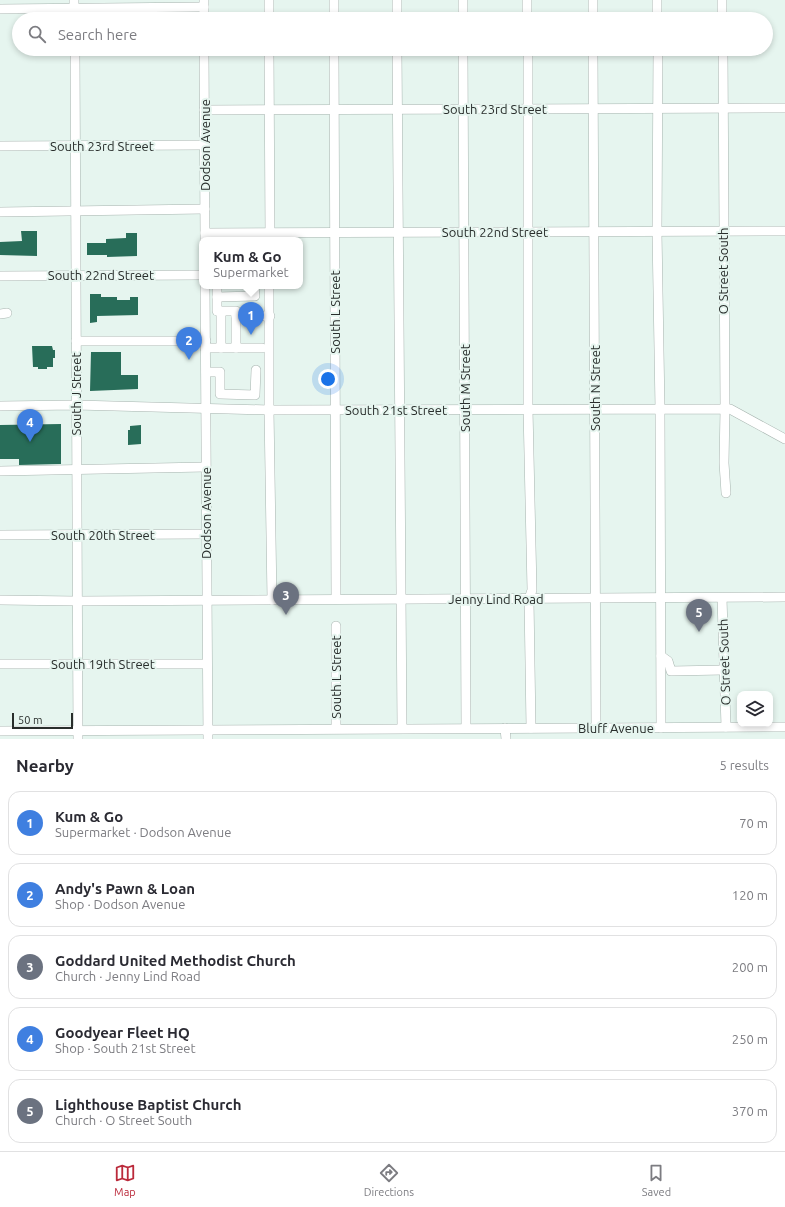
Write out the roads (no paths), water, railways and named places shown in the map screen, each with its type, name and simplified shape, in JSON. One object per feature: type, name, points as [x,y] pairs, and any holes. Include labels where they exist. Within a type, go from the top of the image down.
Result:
[{"type":"street","points":[[269,0],[269,12]]},
{"type":"street","points":[[334,0],[334,12]]},
{"type":"street","points":[[397,0],[397,12]]},
{"type":"street","points":[[463,0],[463,12]]},
{"type":"street","points":[[527,0],[527,12]]},
{"type":"street","points":[[593,0],[593,12]]},
{"type":"street","points":[[657,0],[658,12]]},
{"type":"street","points":[[722,0],[722,12]]},
{"type":"street","points":[[0,9],[74,4],[204,4]]},
{"type":"street","name":"South J Street","points":[[75,56],[78,735]]},
{"type":"street","name":"Dodson Avenue","points":[[204,56],[205,237]]},
{"type":"street","points":[[269,56],[270,236]]},
{"type":"street","name":"South L Street","points":[[334,56],[336,600]]},
{"type":"street","points":[[397,56],[402,728]]},
{"type":"street","name":"South M Street","points":[[463,56],[466,728]]},
{"type":"street","points":[[528,56],[528,409],[532,590],[529,599],[532,728]]},
{"type":"street","name":"South N Street","points":[[593,56],[596,728]]},
{"type":"street","points":[[658,56],[657,232],[660,409],[661,728]]},
{"type":"street","name":"O Street South","points":[[723,56],[724,456],[726,493]]},
{"type":"street","name":"South 23rd Street","points":[[204,110],[785,108]]},
{"type":"street","name":"South 23rd Street","points":[[0,146],[205,145]]},
{"type":"street","points":[[0,212],[205,209]]},
{"type":"street","name":"South 22nd Street","points":[[205,237],[334,233],[785,231]]},
{"type":"street","name":"South 22nd Street","points":[[0,276],[199,275]]},
{"type":"street","name":"Dodson Avenue","points":[[205,289],[208,739]]},
{"type":"street","points":[[221,348],[217,291],[255,296],[254,289]]},
{"type":"street","points":[[269,289],[270,316],[268,321],[272,600]]},
{"type":"street","points":[[205,311],[236,311],[236,348]]},
{"type":"street","points":[[236,316],[270,316]]},
{"type":"street","points":[[76,341],[206,344],[221,348],[262,348]]},
{"type":"street","points":[[254,410],[256,370]]},
{"type":"street","points":[[206,372],[220,372],[220,394]]},
{"type":"street","points":[[206,394],[255,395]]},
{"type":"street","name":"South 21st Street","points":[[0,406],[76,405],[254,410],[730,409],[785,439]]},
{"type":"street","points":[[0,471],[206,467]]},
{"type":"street","name":"South 20th Street","points":[[0,535],[206,534]]},
{"type":"street","name":"Jenny Lind Road","points":[[0,600],[206,601],[785,597]]},
{"type":"street","name":"O Street South","points":[[722,598],[726,727]]},
{"type":"street","name":"South L Street","points":[[336,626],[336,728]]},
{"type":"street","points":[[661,656],[668,661],[670,671],[724,670]]},
{"type":"street","name":"South 19th Street","points":[[0,664],[207,664]]},
{"type":"street","name":"Bluff Avenue","points":[[0,731],[78,735],[208,729],[785,727]]},
{"type":"street","points":[[505,728],[506,739]]},
{"type":"place","name":"Kum & Go","points":[[251,335]]},
{"type":"place","name":"Andy's Pawn & Loan","points":[[189,360]]},
{"type":"place","name":"Goodyear Fleet HQ","points":[[30,442]]},
{"type":"place","name":"Goddard United Methodist Church","points":[[286,615]]},
{"type":"place","name":"Lighthouse Baptist Church","points":[[699,632]]}]
